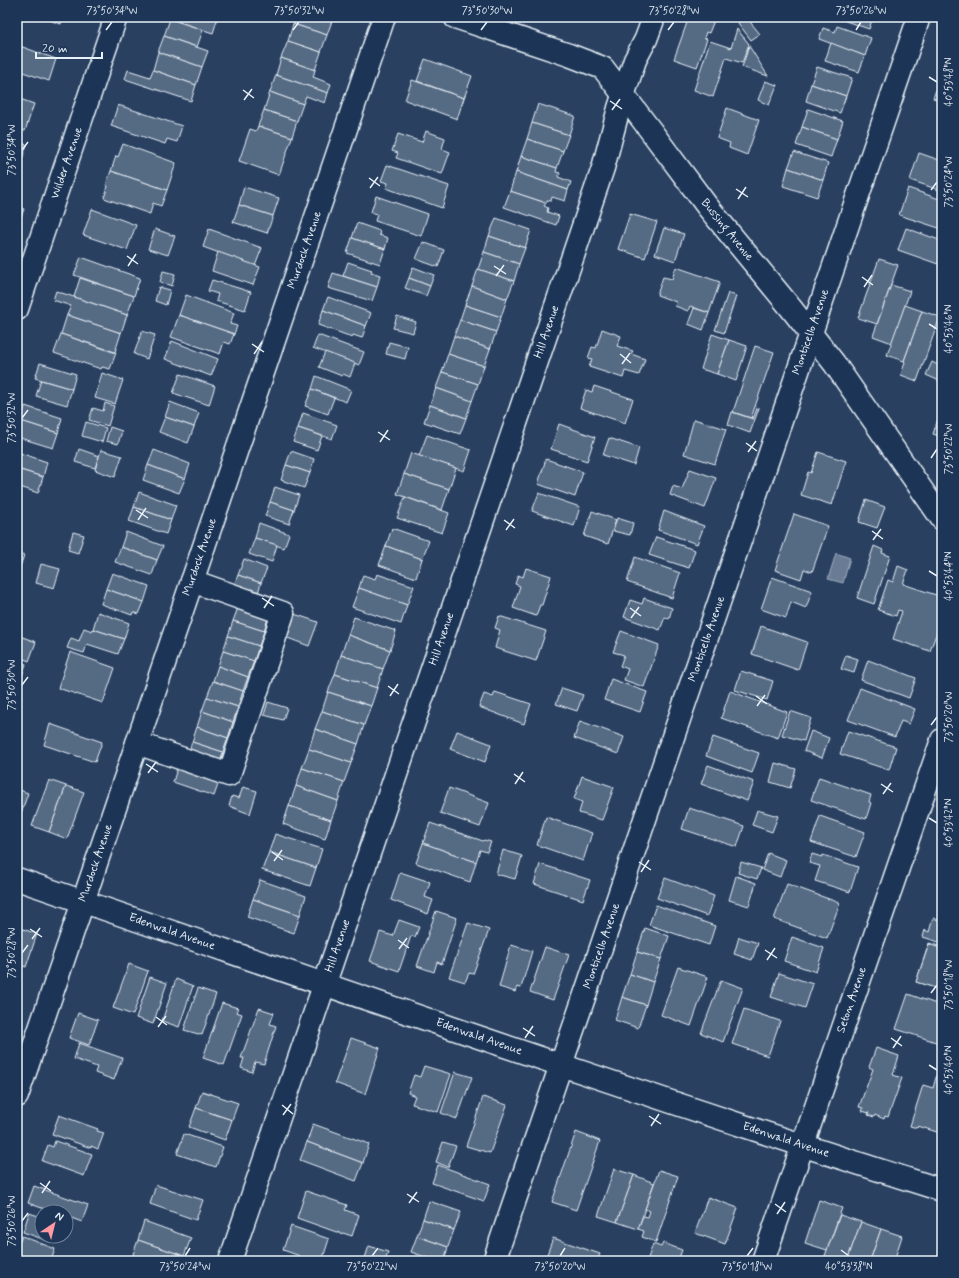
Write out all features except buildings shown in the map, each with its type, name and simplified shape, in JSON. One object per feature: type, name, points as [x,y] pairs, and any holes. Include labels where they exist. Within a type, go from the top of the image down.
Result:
[{"type":"street","name":"Wilder Avenue","points":[[17,309],[116,17]]},
{"type":"street","name":"Murdock Avenue","points":[[17,1096],[384,17]]},
{"type":"street","name":"Bussing Avenue","points":[[455,17],[603,68],[706,206],[834,363],[942,519]]},
{"type":"street","name":"Hill Avenue","points":[[230,1261],[600,176],[624,95],[636,60],[654,17]]},
{"type":"street","name":"Monticello Avenue","points":[[494,1261],[920,17]]},
{"type":"street","points":[[137,743],[229,775],[284,613],[192,581]]},
{"type":"street","name":"Seton Avenue","points":[[763,1261],[942,740]]},
{"type":"street","name":"Edenwald Avenue","points":[[17,879],[561,1065],[802,1146],[942,1190]]},
{"type":"water","points":[[836,553],[850,558],[843,583],[828,579]]}]
